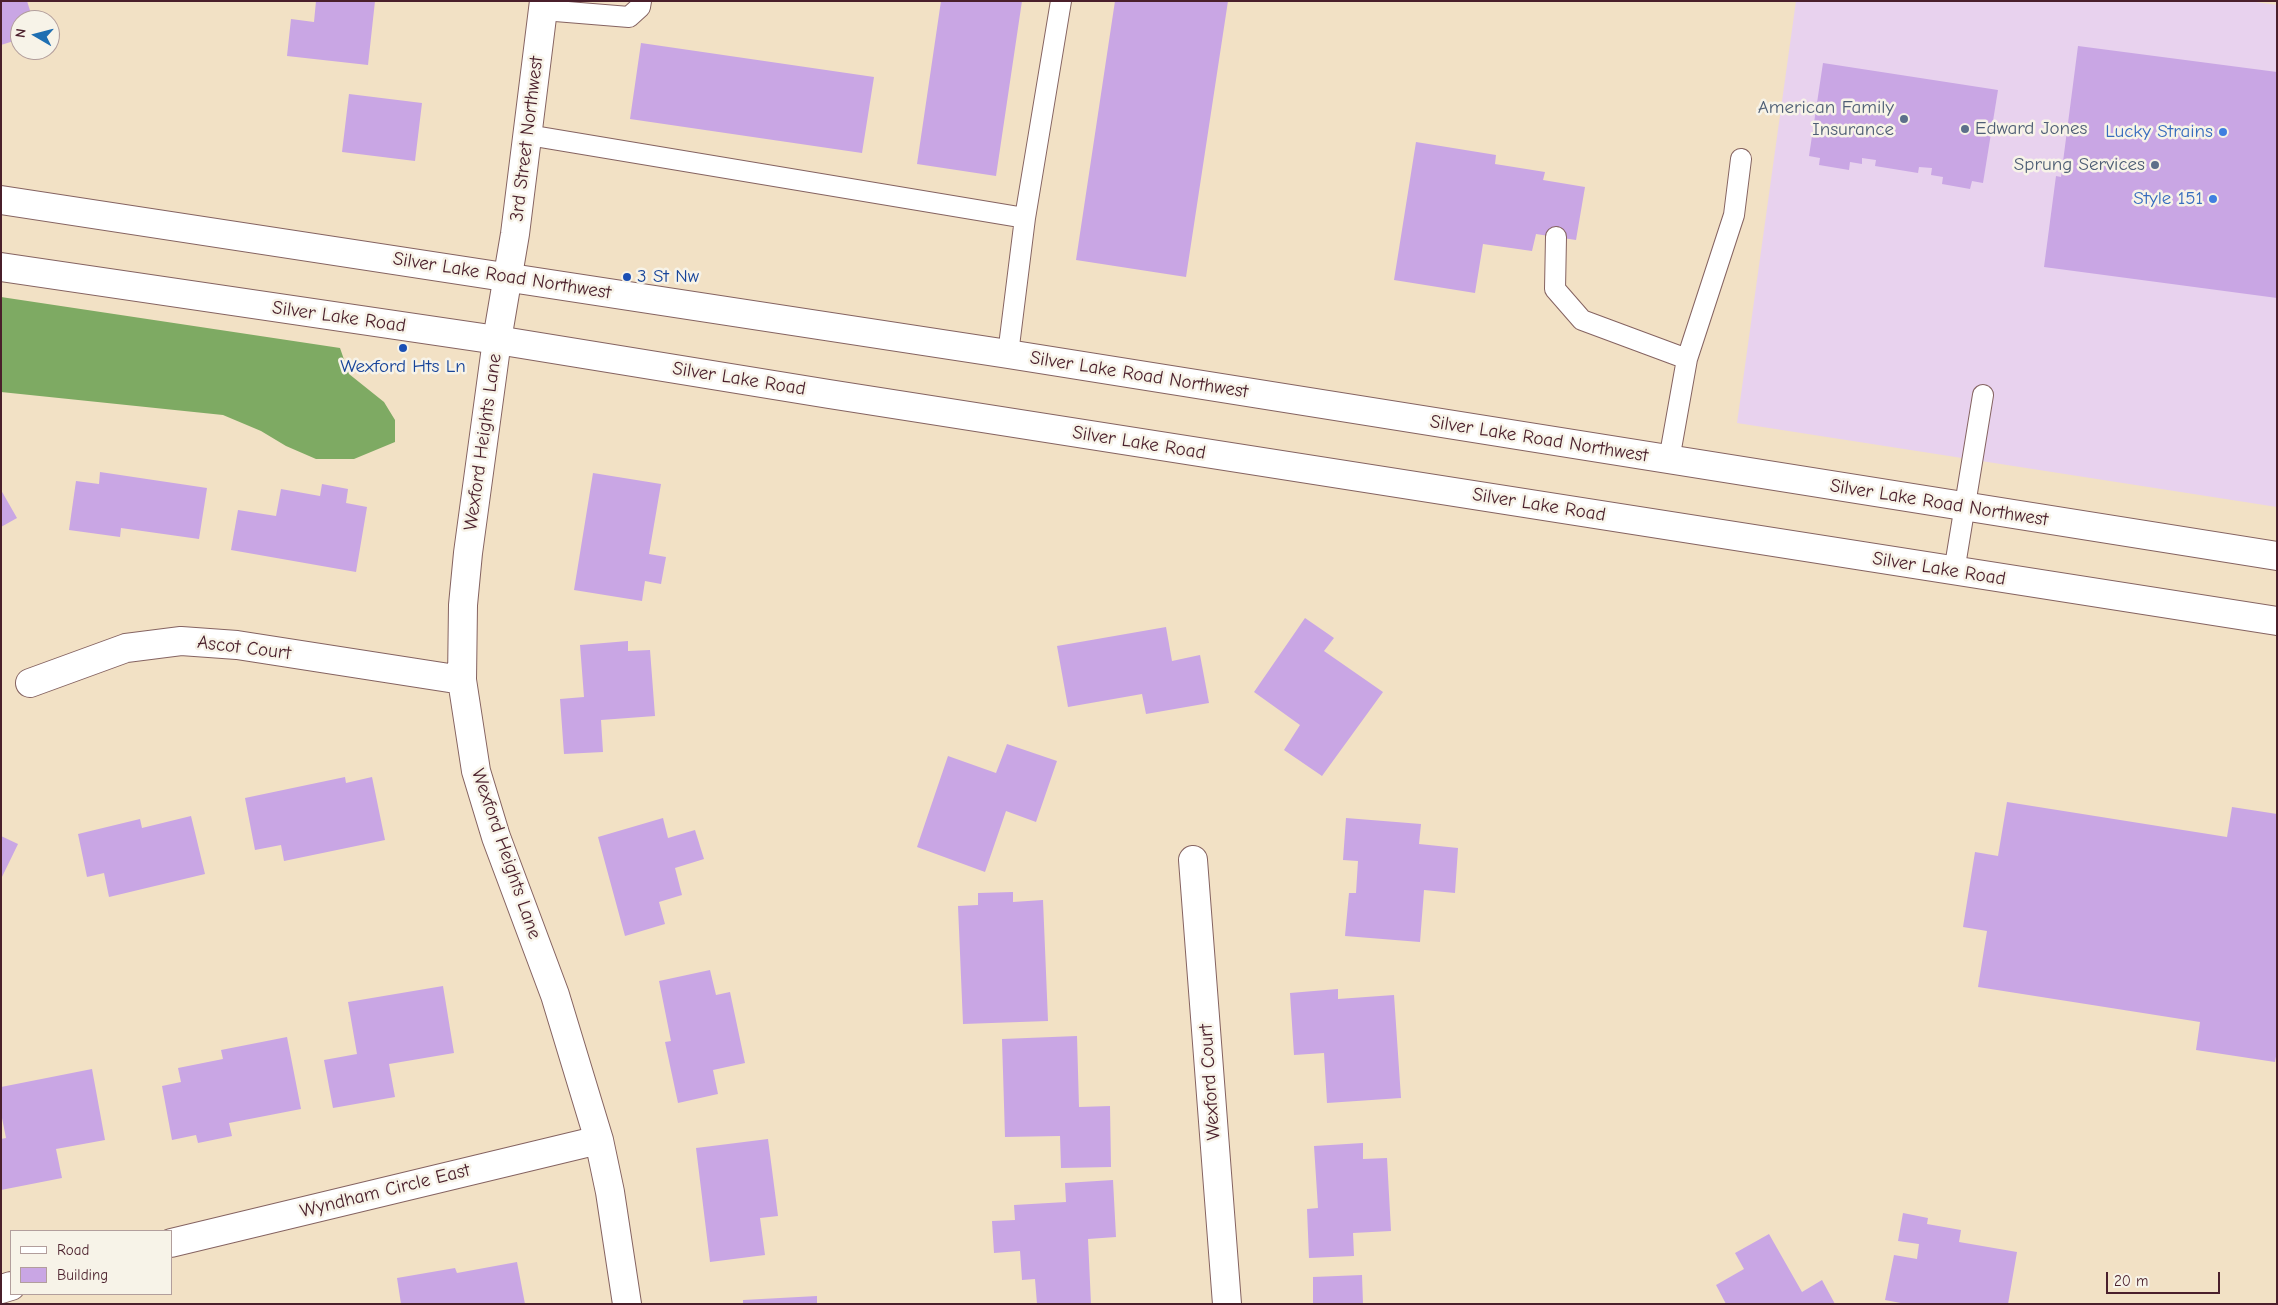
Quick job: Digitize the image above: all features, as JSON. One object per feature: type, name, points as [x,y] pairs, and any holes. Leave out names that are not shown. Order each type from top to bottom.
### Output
[{"type":"main road","name":"3rd Street Northwest","points":[[509,277],[544,6]]},
{"type":"main road","name":"Silver Lake Road Northwest","points":[[1,200],[1008,354],[2277,556]]},
{"type":"main road","name":"Silver Lake Road","points":[[1,267],[498,340],[2277,622]]},
{"type":"main road","name":"Wexford Heights Lane","points":[[509,277],[498,340],[468,553],[463,604],[462,680],[476,770],[496,837],[555,995],[599,1140],[610,1192],[627,1304]]},
{"type":"main road","name":"Ascot Court","points":[[30,683],[126,648],[181,641],[236,645],[462,680]]},
{"type":"main road","name":"Wexford Court","points":[[1193,860],[1227,1304]]},
{"type":"main road","name":"Wyndham Circle East","points":[[172,1243],[599,1140]]},
{"type":"lane","points":[[544,6],[629,17],[640,7],[641,1]]},
{"type":"lane","points":[[1008,354],[1025,218],[1061,1]]},
{"type":"lane","points":[[528,135],[1025,218]]},
{"type":"lane","points":[[1669,460],[1687,359],[1734,215],[1741,159]]},
{"type":"lane","points":[[1556,237],[1555,289],[1582,320],[1687,359]]},
{"type":"lane","points":[[1954,572],[1982,395]]},
{"type":"shaded area","points":[[1796,1],[2248,1],[2277,5],[2277,507],[1737,423]]},
{"type":"green space","points":[[1,297],[340,348],[349,374],[384,402],[395,420],[395,442],[354,459],[316,459],[286,446],[261,431],[223,415],[1,392]]},
{"type":"building","points":[[1,1],[27,1],[30,10],[10,10],[10,42],[1,45]]},
{"type":"building","points":[[316,1],[375,1],[368,65],[287,56],[291,19],[314,22]]},
{"type":"building","points":[[941,1],[1022,1],[996,176],[917,164]]},
{"type":"building","points":[[1115,1],[1228,1],[1186,277],[1076,260]]},
{"type":"building","points":[[641,43],[874,77],[862,153],[630,119]]},
{"type":"building","points":[[2078,46],[2277,72],[2277,298],[2044,267],[2056,176],[2061,177]]},
{"type":"building","points":[[1823,63],[1998,90],[1983,183],[1972,181],[1970,189],[1942,184],[1943,177],[1931,175],[1932,168],[1919,167],[1918,173],[1875,166],[1876,160],[1862,158],[1862,164],[1850,162],[1849,170],[1819,165],[1820,158],[1809,156]]},
{"type":"building","points":[[349,94],[422,103],[415,161],[342,152]]},
{"type":"building","points":[[1416,142],[1496,155],[1495,164],[1545,172],[1543,180],[1585,187],[1576,240],[1536,234],[1532,251],[1483,244],[1475,293],[1394,280]]},
{"type":"building","points":[[100,472],[207,488],[199,539],[121,528],[120,537],[69,530],[76,481],[99,484]]},
{"type":"building","points":[[593,473],[661,484],[649,554],[666,557],[661,584],[645,581],[642,601],[574,590]]},
{"type":"building","points":[[322,484],[348,489],[346,503],[367,507],[356,572],[231,550],[238,510],[276,516],[281,489],[320,496]]},
{"type":"building","points":[[1,490],[17,518],[1,527]]},
{"type":"building","points":[[1305,618],[1334,638],[1324,651],[1383,692],[1322,776],[1284,750],[1300,725],[1254,692]]},
{"type":"building","points":[[1166,627],[1172,661],[1200,655],[1209,703],[1146,714],[1142,694],[1068,707],[1057,646]]},
{"type":"building","points":[[628,641],[628,651],[650,650],[655,716],[601,720],[603,752],[564,754],[560,699],[584,697],[580,645]]},
{"type":"building","points":[[1007,744],[1057,761],[1036,822],[1006,811],[985,872],[917,847],[948,756],[996,773]]},
{"type":"building","points":[[345,777],[346,783],[372,777],[385,840],[284,861],[281,845],[255,850],[245,798]]},
{"type":"building","points":[[2007,802],[2227,837],[2232,807],[2277,814],[2277,1051],[2275,1062],[2196,1050],[2200,1022],[1978,987],[1987,931],[1963,927],[1975,852],[1998,856]]},
{"type":"building","points":[[191,816],[205,874],[109,897],[104,873],[87,877],[78,834],[140,819],[142,828]]},
{"type":"building","points":[[663,818],[668,838],[695,830],[704,859],[675,868],[682,895],[659,902],[665,924],[625,936],[598,837]]},
{"type":"building","points":[[1346,818],[1421,824],[1419,844],[1458,848],[1455,893],[1424,890],[1420,942],[1345,936],[1349,893],[1356,893],[1358,861],[1343,860]]},
{"type":"building","points":[[1,836],[18,844],[1,879]]},
{"type":"building","points":[[1013,892],[1013,902],[1043,900],[1048,1021],[963,1024],[958,906],[978,905],[978,893]]},
{"type":"building","points":[[710,970],[716,995],[730,992],[745,1063],[713,1070],[718,1094],[678,1103],[665,1042],[671,1041],[659,981]]},
{"type":"building","points":[[443,986],[454,1053],[389,1064],[395,1097],[333,1108],[324,1060],[357,1054],[348,1002]]},
{"type":"building","points":[[1338,989],[1338,999],[1394,995],[1401,1098],[1327,1103],[1324,1053],[1294,1055],[1290,993]]},
{"type":"building","points":[[1077,1036],[1079,1107],[1110,1106],[1111,1167],[1061,1168],[1060,1136],[1005,1137],[1002,1039]]},
{"type":"building","points":[[287,1037],[301,1109],[229,1123],[232,1136],[198,1143],[196,1135],[172,1140],[162,1086],[181,1082],[178,1068],[223,1059],[221,1050]]},
{"type":"building","points":[[92,1069],[105,1140],[56,1149],[62,1178],[1,1190],[1,1139],[6,1138],[1,1113],[1,1087]]},
{"type":"building","points":[[768,1139],[778,1216],[760,1218],[765,1255],[710,1262],[696,1148]]},
{"type":"building","points":[[1363,1143],[1363,1159],[1387,1158],[1391,1231],[1353,1233],[1354,1256],[1309,1258],[1307,1209],[1318,1208],[1314,1146]]},
{"type":"building","points":[[1113,1180],[1116,1237],[1088,1239],[1091,1304],[1037,1304],[1035,1279],[1022,1280],[1020,1251],[994,1253],[992,1221],[1015,1220],[1014,1205],[1066,1202],[1065,1183]]},
{"type":"building","points":[[1903,1213],[1928,1218],[1927,1224],[1961,1230],[1959,1242],[2017,1252],[2008,1304],[1906,1304],[1885,1300],[1894,1255],[1917,1259],[1919,1244],[1898,1241]]},
{"type":"building","points":[[1769,1234],[1802,1292],[1822,1280],[1835,1304],[1726,1304],[1716,1285],[1744,1269],[1735,1253]]},
{"type":"building","points":[[517,1262],[525,1304],[401,1304],[397,1278],[455,1268],[457,1273]]},
{"type":"building","points":[[1362,1275],[1363,1304],[1313,1304],[1313,1277]]},
{"type":"building","points":[[817,1296],[817,1304],[743,1304],[743,1300]]},
{"type":"place","name":"American Family Insurance","points":[[1904,119]]},
{"type":"place","name":"Edward Jones","points":[[1965,129]]},
{"type":"place","name":"Lucky Strains","points":[[2223,132]]},
{"type":"place","name":"Sprung Services","points":[[2155,165]]},
{"type":"place","name":"Style 151","points":[[2213,199]]},
{"type":"place","name":"3 St Nw","points":[[627,277]]},
{"type":"place","name":"Wexford Hts Ln","points":[[403,348]]}]
